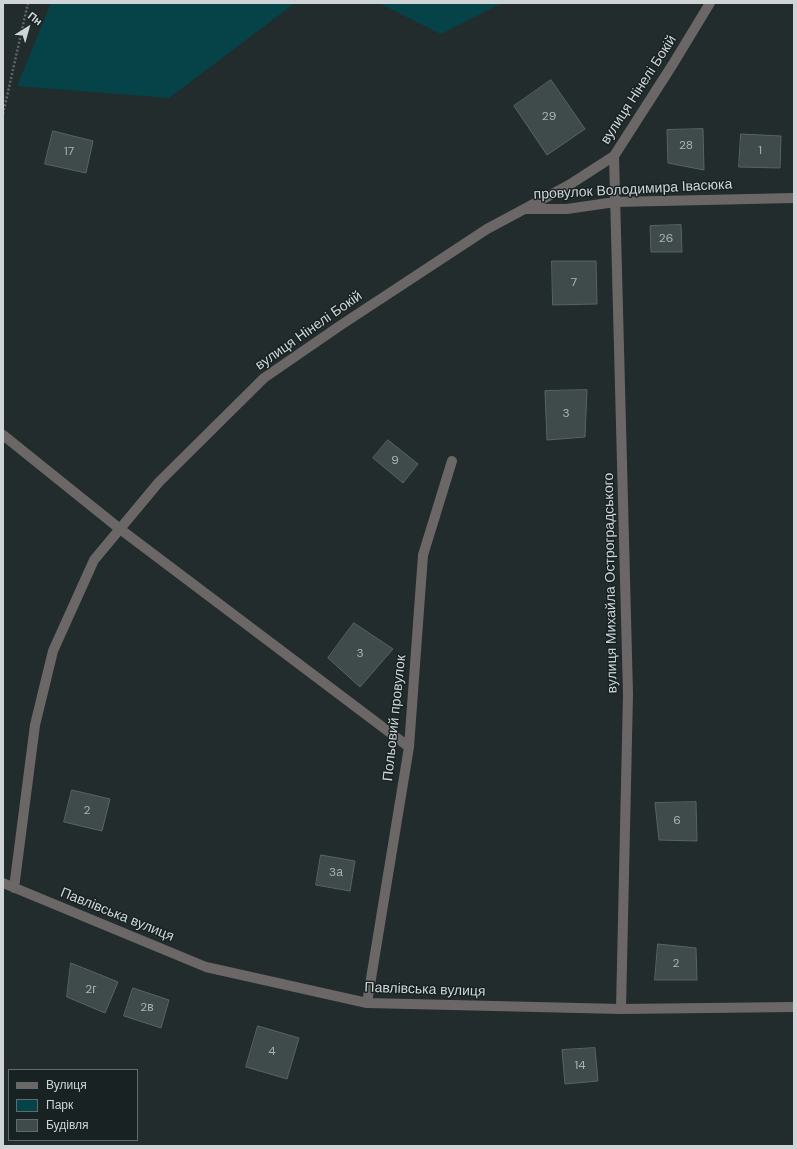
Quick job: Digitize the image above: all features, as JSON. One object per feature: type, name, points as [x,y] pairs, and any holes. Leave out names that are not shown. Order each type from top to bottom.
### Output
[{"type":"street","name":"вулиця Нінелі Бокій","points":[[14,888],[35,725],[53,651],[94,560],[159,482],[264,378],[341,325],[487,229],[569,185],[614,156],[710,3]]},
{"type":"street","name":"вулиця Михайла Остроградського","points":[[614,156],[628,694],[621,1009]]},
{"type":"street","name":"провулок Володимира Івасюка","points":[[522,209],[567,209],[615,202],[794,198]]},
{"type":"street","points":[[3,435],[120,528],[409,747]]},
{"type":"street","name":"Польовий провулок","points":[[367,1003],[409,747],[423,555],[452,461]]},
{"type":"street","name":"Павлівська вулиця","points":[[3,883],[206,967],[367,1003],[621,1009],[794,1007]]},
{"type":"path","points":[[3,114],[28,3]]},
{"type":"green space","points":[[51,3],[295,3],[169,98],[17,86]]},
{"type":"green space","points":[[379,3],[502,3],[441,34]]},
{"type":"building","points":[[551,80],[585,129],[547,155],[514,106]]},
{"type":"building","points":[[703,129],[704,170],[668,163],[667,130]]},
{"type":"building","points":[[53,131],[93,141],[86,173],[45,164]]},
{"type":"building","points":[[741,134],[781,136],[780,168],[739,167]]},
{"type":"building","points":[[681,225],[682,252],[651,252],[650,226]]},
{"type":"building","points":[[552,261],[596,261],[597,304],[553,305]]},
{"type":"building","points":[[587,390],[585,437],[547,440],[545,391]]},
{"type":"building","points":[[388,440],[418,464],[403,483],[373,458]]},
{"type":"building","points":[[354,623],[393,649],[360,687],[328,658]]},
{"type":"building","points":[[72,790],[110,799],[102,831],[64,822]]},
{"type":"building","points":[[696,802],[697,841],[659,840],[655,803]]},
{"type":"building","points":[[321,855],[355,861],[350,891],[316,885]]},
{"type":"building","points":[[658,944],[696,948],[697,980],[655,980]]},
{"type":"building","points":[[71,963],[118,982],[105,1013],[67,997]]},
{"type":"building","points":[[133,988],[169,1000],[161,1028],[124,1016]]},
{"type":"building","points":[[258,1026],[299,1038],[287,1079],[246,1067]]},
{"type":"building","points":[[595,1048],[598,1081],[565,1084],[562,1050]]}]
